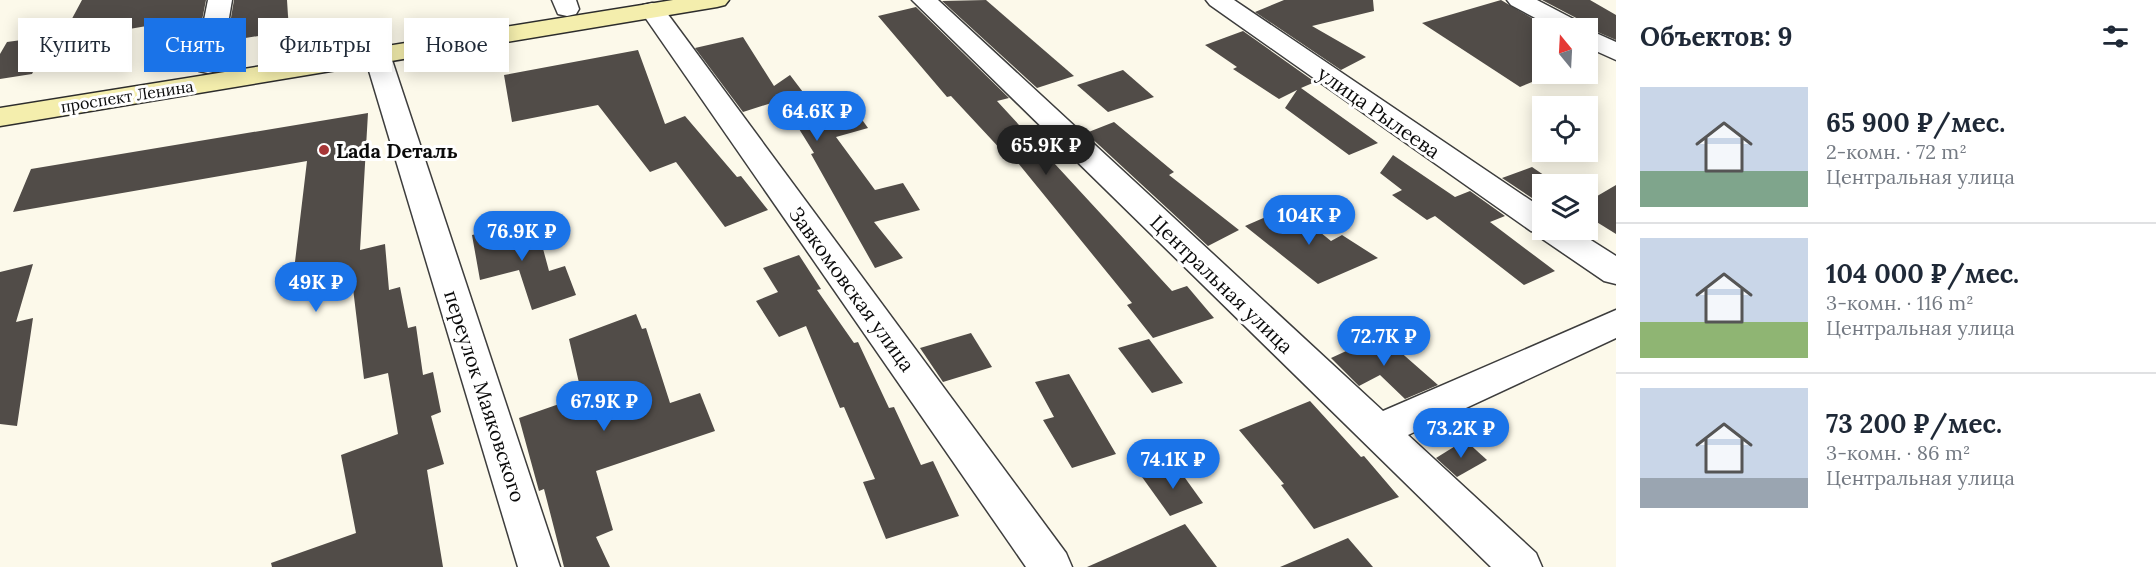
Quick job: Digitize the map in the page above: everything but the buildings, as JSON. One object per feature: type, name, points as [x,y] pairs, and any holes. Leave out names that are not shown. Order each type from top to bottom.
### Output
[{"type":"main road","name":"проспект Ленина","points":[[246,59],[565,4],[638,5],[717,0]]},
{"type":"main road","name":"проспект Ленина","points":[[392,51],[638,5]]},
{"type":"main road","name":"проспект Ленина","points":[[0,97],[162,72]]},
{"type":"main road","name":"проспект Ленина","points":[[0,117],[269,72]]},
{"type":"street","points":[[217,18],[220,0]]},
{"type":"street","name":"Центральная улица","points":[[924,0],[1376,432],[1521,567]]},
{"type":"street","name":"улица Рылеева","points":[[1218,0],[1532,216]]},
{"type":"street","points":[[1519,0],[1553,18]]},
{"type":"street","name":"Завкомовская улица","points":[[638,5],[1051,567]]},
{"type":"street","points":[[1598,43],[1616,52]]},
{"type":"street","name":"переулок Маяковского","points":[[382,72],[539,567]]},
{"type":"street","points":[[1567,240],[1616,272]]},
{"type":"street","points":[[1376,432],[1616,323]]},
{"type":"place","name":"Lada Dеталь","points":[[324,150]]}]
